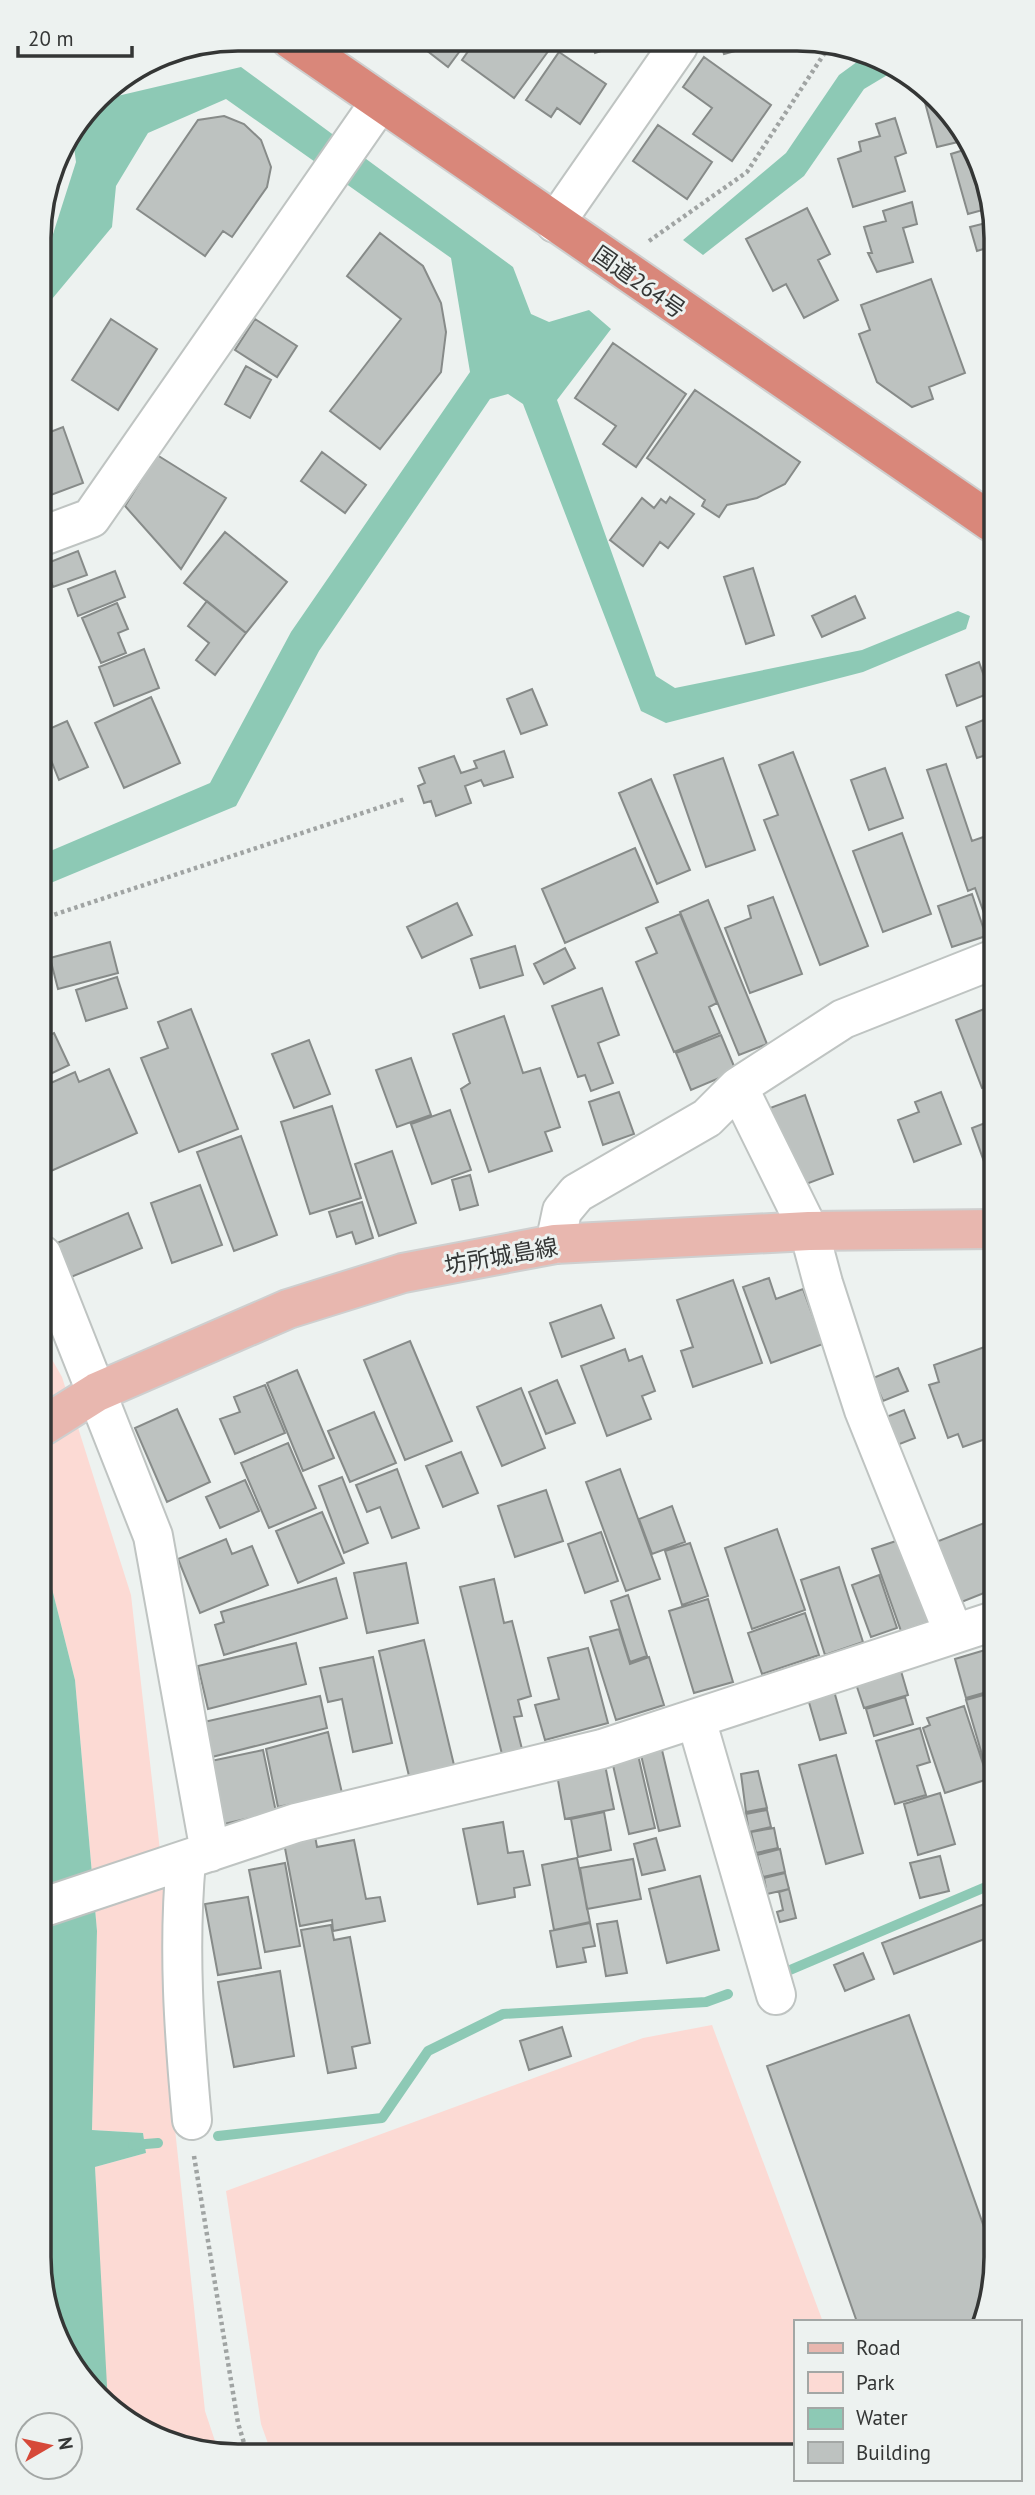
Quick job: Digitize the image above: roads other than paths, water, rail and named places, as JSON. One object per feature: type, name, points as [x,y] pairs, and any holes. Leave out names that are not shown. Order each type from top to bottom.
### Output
[{"type":"highway","name":"国道264号","points":[[307,51],[984,517]]},
{"type":"main road","name":"坊所城島線","points":[[51,1421],[97,1392],[288,1309],[402,1273],[555,1244],[809,1231],[984,1229]]},
{"type":"street","points":[[555,223],[675,51]]},
{"type":"street","points":[[51,533],[91,518],[380,102]]},
{"type":"street","points":[[555,1244],[562,1211],[577,1193],[707,1118],[738,1087],[843,1019],[984,963]]},
{"type":"street","points":[[738,1087],[809,1231],[864,1410],[954,1634]]},
{"type":"street","points":[[51,1277],[153,1536],[189,1859],[182,1900],[184,2033],[192,2120]]},
{"type":"street","points":[[51,1905],[296,1823],[601,1748],[984,1624]]},
{"type":"street","points":[[696,1719],[776,1995]]},
{"type":"water","points":[[858,61],[888,75],[864,89],[804,176],[703,255],[683,240],[786,153],[839,75]]},
{"type":"water","points":[[241,67],[513,267],[531,314],[549,322],[589,310],[611,329],[557,400],[656,676],[675,688],[862,650],[958,611],[970,616],[966,629],[863,672],[666,723],[641,711],[523,404],[508,394],[490,399],[319,651],[236,806],[51,883],[51,851],[210,783],[291,632],[470,372],[451,258],[226,99],[148,133],[116,186],[112,227],[51,299],[51,240],[76,162],[74,148],[89,124],[114,97]]},
{"type":"water","points":[[51,1585],[75,1680],[97,1931],[92,2130],[143,2133],[146,2153],[95,2167],[107,2392],[76,2351],[57,2306],[52,2282]]},
{"type":"waterway","points":[[790,1970],[984,1888]]},
{"type":"waterway","points":[[218,2136],[382,2118],[428,2051],[503,2014],[706,2002],[728,1994]]},
{"type":"waterway","points":[[133,2145],[158,2143]]}]
